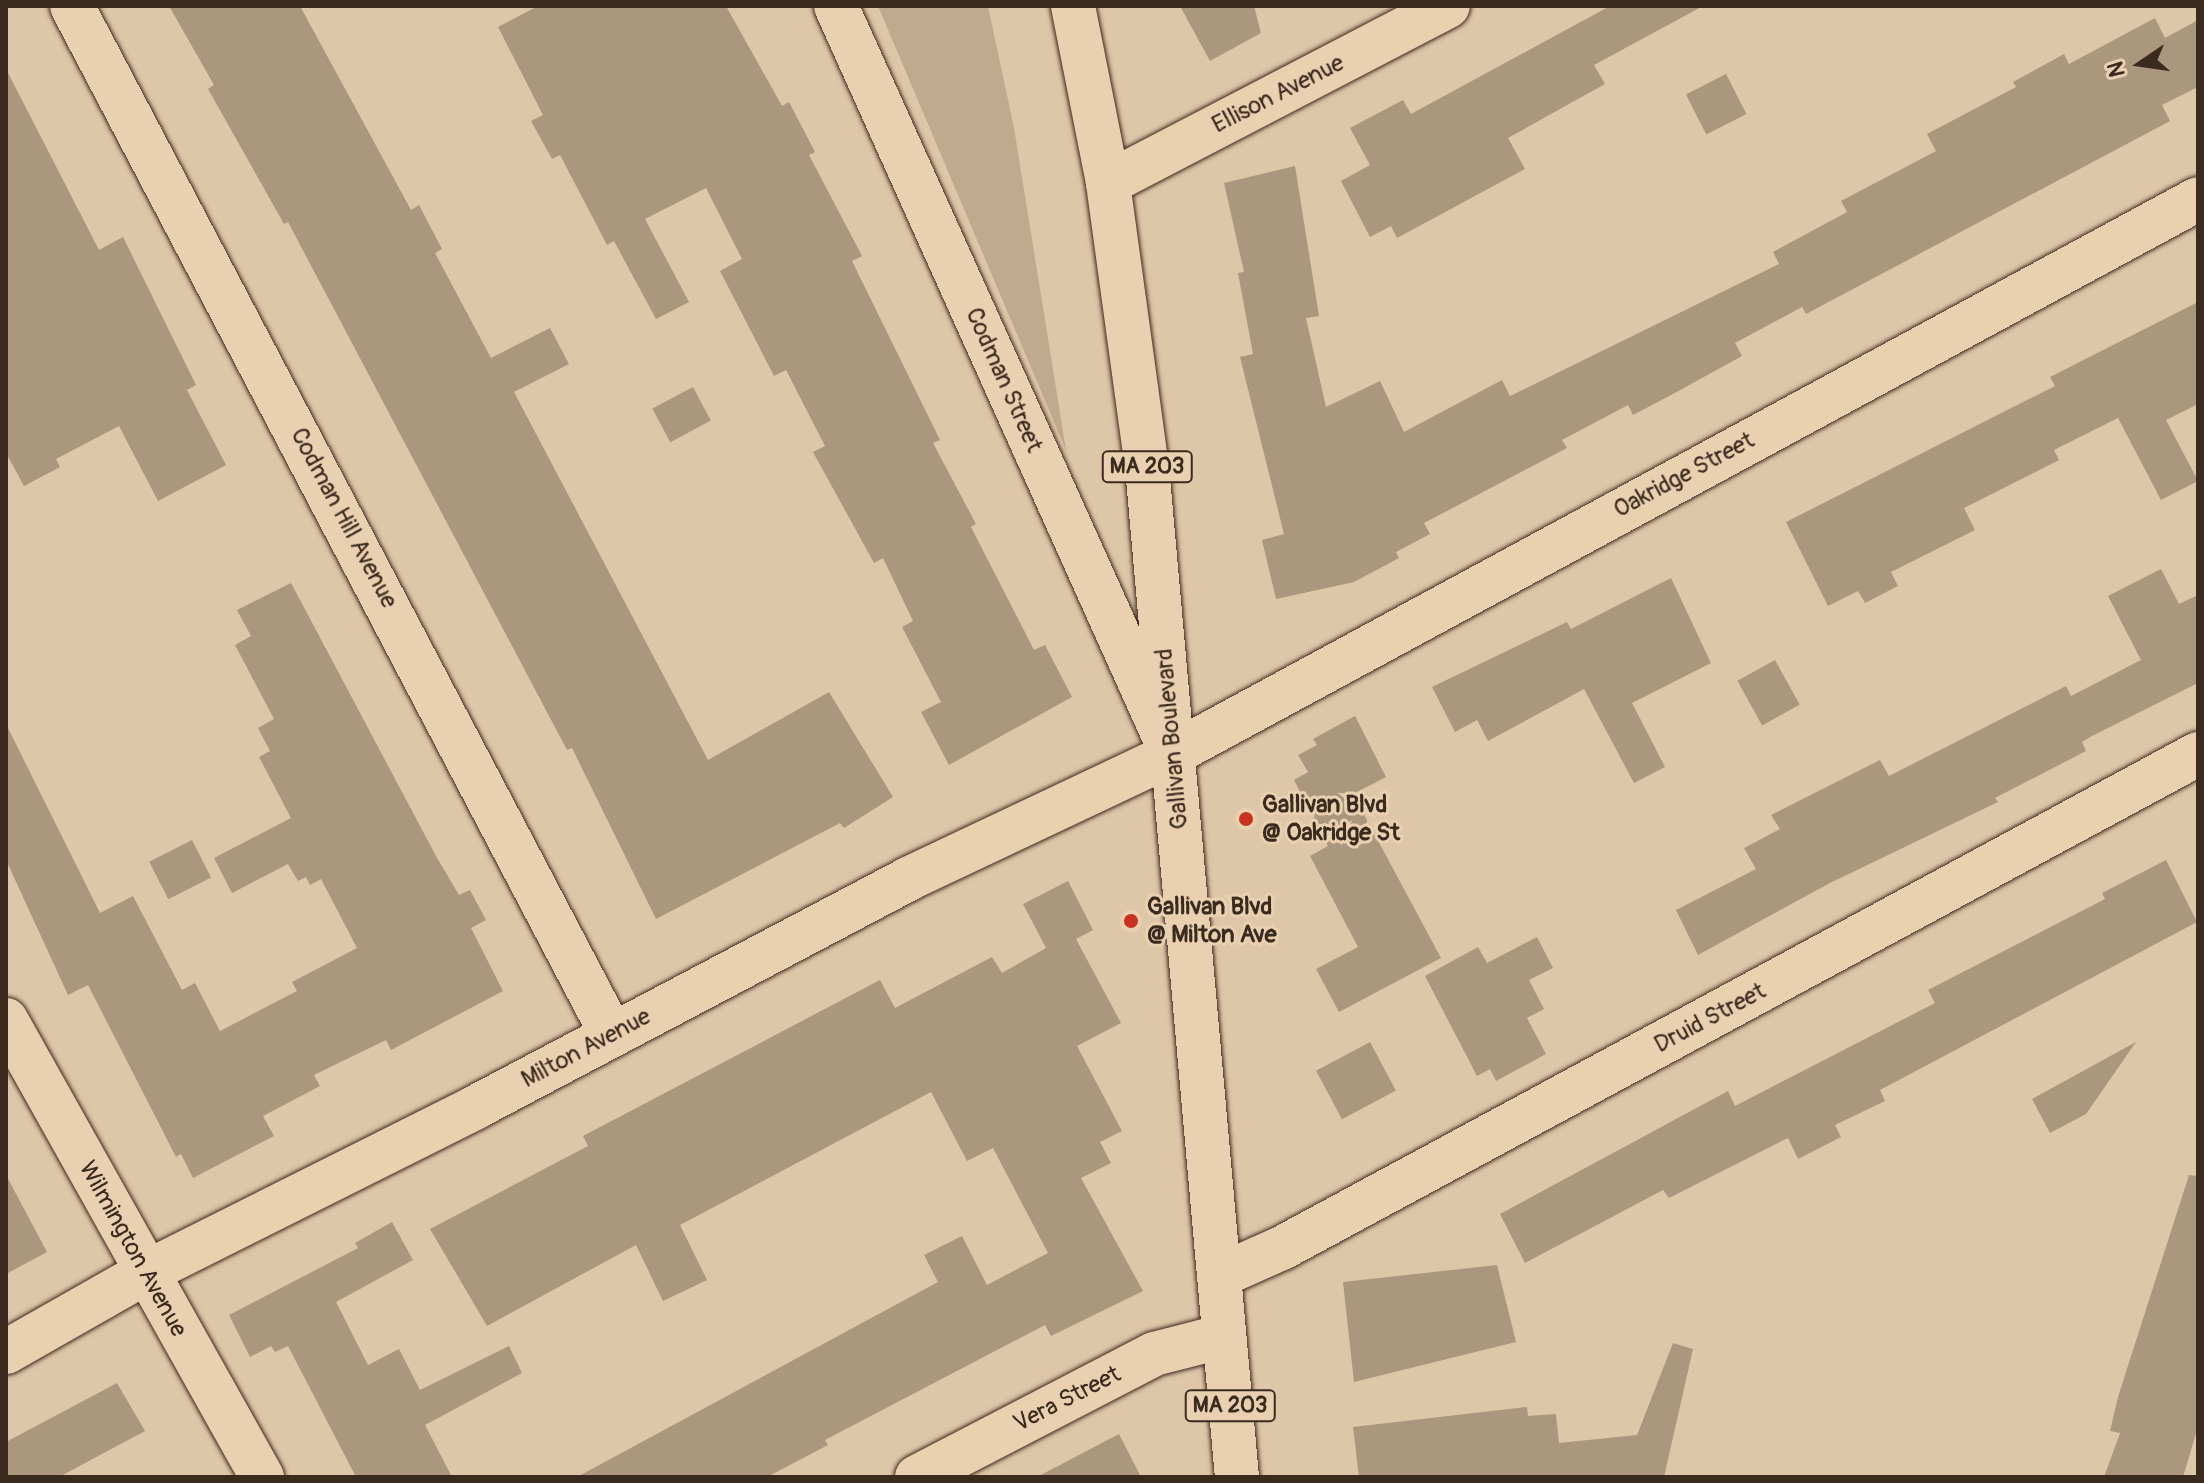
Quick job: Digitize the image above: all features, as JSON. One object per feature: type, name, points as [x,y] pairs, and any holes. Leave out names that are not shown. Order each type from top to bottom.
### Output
[{"type":"main road","name":"Codman Hill Avenue","points":[[72,6],[611,1033]]},
{"type":"main road","name":"Codman Street","points":[[836,6],[1172,754]]},
{"type":"main road","name":"Gallivan Boulevard","points":[[1073,6],[1108,183],[1145,452],[1237,1477]]},
{"type":"main road","name":"Ellison Avenue","points":[[1108,183],[1448,6]]},
{"type":"main road","name":"Oakridge Street","points":[[1172,754],[2198,199]]},
{"type":"main road","name":"Milton Avenue","points":[[6,1352],[145,1273],[476,1107],[611,1033],[908,879],[1172,754]]},
{"type":"main road","name":"Druid Street","points":[[1219,1276],[1282,1248],[2198,754]]},
{"type":"main road","name":"Wilmington Avenue","points":[[6,1020],[262,1477]]},
{"type":"main road","name":"Vera Street","points":[[917,1477],[1154,1354],[1224,1336]]},
{"type":"shaded area","points":[[878,6],[988,6],[1014,128],[1066,450]]},
{"type":"building","points":[[169,6],[300,6],[411,210],[419,205],[442,249],[435,253],[491,358],[550,328],[569,364],[514,392],[708,760],[829,692],[893,797],[844,828],[840,823],[656,919],[572,748],[567,750],[288,222],[284,224],[208,89],[214,85]]},
{"type":"building","points":[[538,6],[726,6],[782,106],[789,102],[815,152],[809,155],[862,256],[852,261],[940,440],[933,443],[976,524],[971,527],[1034,650],[1045,645],[1072,697],[949,765],[921,712],[941,702],[902,627],[913,621],[883,558],[874,563],[813,452],[825,446],[786,370],[774,376],[720,271],[742,259],[706,188],[645,219],[689,302],[656,319],[614,241],[607,245],[560,155],[552,159],[531,121],[543,115],[498,27]]},
{"type":"building","points":[[1180,6],[1254,6],[1261,33],[1210,61]]},
{"type":"building","points":[[1610,6],[1703,6],[1594,65],[1605,84],[1508,138],[1525,169],[1397,238],[1391,226],[1370,237],[1341,181],[1370,165],[1350,128],[1403,100],[1411,114]]},
{"type":"building","points":[[2155,18],[2165,38],[2198,20],[2198,87],[2162,105],[2170,121],[1806,314],[1802,307],[1735,343],[1742,356],[1633,415],[1628,405],[1562,440],[1567,448],[1424,523],[1430,534],[1396,552],[1399,558],[1354,582],[1276,599],[1262,540],[1284,534],[1240,357],[1253,354],[1238,273],[1244,272],[1224,183],[1295,166],[1319,316],[1306,318],[1326,407],[1380,381],[1404,432],[1502,380],[1510,396],[1779,264],[1773,252],[1847,212],[1841,201],[1936,151],[1927,134],[2016,87],[2013,82],[2064,54],[2069,64]]},
{"type":"building","points":[[6,69],[99,250],[123,237],[196,385],[187,390],[226,465],[158,501],[119,426],[56,459],[60,467],[24,486],[6,453]]},
{"type":"building","points":[[1726,74],[1746,114],[1706,135],[1686,94]]},
{"type":"building","points":[[2198,302],[2198,404],[2166,420],[2198,481],[2161,500],[2118,418],[2054,450],[2059,460],[1964,508],[1975,530],[1891,572],[1898,586],[1865,603],[1858,591],[1828,606],[1786,522],[2055,386],[2050,377]]},
{"type":"building","points":[[693,387],[711,421],[670,442],[652,409]]},
{"type":"building","points":[[2161,569],[2179,604],[2198,595],[2198,683],[2092,736],[2082,742],[2086,751],[1995,798],[1998,802],[1830,883],[1698,955],[1676,910],[1756,869],[1744,848],[1780,829],[1771,815],[1880,760],[1889,776],[2066,686],[2071,696],[2141,660],[2108,596]]},
{"type":"building","points":[[1671,578],[1711,663],[1632,703],[1665,767],[1634,783],[1584,689],[1488,741],[1477,720],[1455,732],[1432,687],[1567,622],[1571,629]]},
{"type":"building","points":[[291,583],[436,856],[459,895],[470,890],[486,920],[471,928],[503,991],[391,1050],[386,1040],[314,1075],[320,1086],[263,1116],[274,1136],[193,1178],[181,1154],[176,1157],[88,985],[68,995],[6,860],[6,724],[100,913],[133,896],[182,990],[195,983],[220,1031],[297,991],[292,982],[357,948],[321,879],[310,885],[306,877],[298,881],[288,864],[232,893],[214,858],[291,818],[259,757],[270,751],[258,728],[274,719],[235,645],[251,636],[237,610]]},
{"type":"building","points":[[1775,660],[1800,705],[1762,725],[1737,681]]},
{"type":"building","points":[[1355,716],[1386,777],[1353,794],[1441,958],[1339,1012],[1316,969],[1358,947],[1310,856],[1328,846],[1294,780],[1308,772],[1298,755],[1317,745],[1313,739]]},
{"type":"building","points":[[192,840],[211,877],[168,899],[149,862]]},
{"type":"building","points":[[2166,860],[2197,922],[1880,1090],[1885,1101],[1835,1125],[1841,1137],[1798,1159],[1788,1138],[1669,1198],[1663,1190],[1525,1263],[1500,1214],[1728,1091],[1735,1106],[1935,1003],[1928,990],[2105,899],[2102,893]]},
{"type":"building","points":[[1068,881],[1093,930],[1076,939],[1121,1023],[1077,1046],[1122,1131],[1100,1142],[1111,1163],[1081,1178],[1143,1291],[1051,1336],[1045,1325],[825,1440],[828,1445],[767,1477],[577,1477],[938,1282],[924,1255],[962,1236],[987,1285],[1048,1253],[993,1148],[967,1161],[931,1092],[680,1225],[707,1280],[663,1301],[636,1245],[487,1326],[430,1229],[588,1146],[583,1136],[880,980],[895,1008],[992,957],[1002,973],[1046,948],[1023,904]]},
{"type":"building","points":[[1537,937],[1553,968],[1529,980],[1544,1009],[1527,1018],[1546,1054],[1496,1081],[1490,1069],[1477,1076],[1425,976],[1478,947],[1487,963]]},
{"type":"building","points":[[1370,1042],[1396,1091],[1342,1119],[1316,1071]]},
{"type":"building","points":[[2136,1042],[2086,1114],[2050,1133],[2032,1099]]},
{"type":"building","points":[[6,1175],[47,1252],[6,1274]]},
{"type":"building","points":[[2189,1175],[2198,1176],[2198,1427],[2183,1477],[2104,1477],[2120,1433],[2110,1431],[2118,1397]]},
{"type":"building","points":[[392,1222],[413,1260],[336,1302],[368,1365],[399,1349],[420,1390],[509,1346],[522,1373],[425,1425],[452,1477],[356,1477],[288,1346],[275,1352],[271,1346],[250,1357],[229,1315],[358,1248],[355,1243]]},
{"type":"building","points":[[1497,1265],[1516,1342],[1354,1382],[1343,1282]]},
{"type":"building","points":[[1673,1343],[1693,1349],[1664,1477],[1359,1477],[1353,1427],[1527,1407],[1528,1416],[1556,1414],[1559,1443],[1637,1435]]},
{"type":"building","points":[[117,1383],[145,1431],[59,1477],[6,1477],[6,1442]]},
{"type":"building","points":[[1119,1434],[1141,1477],[1037,1477]]},
{"type":"place","name":"Gallivan Blvd @ Oakridge St","points":[[1246,819]]},
{"type":"place","name":"Gallivan Blvd @ Milton Ave","points":[[1131,921]]}]
